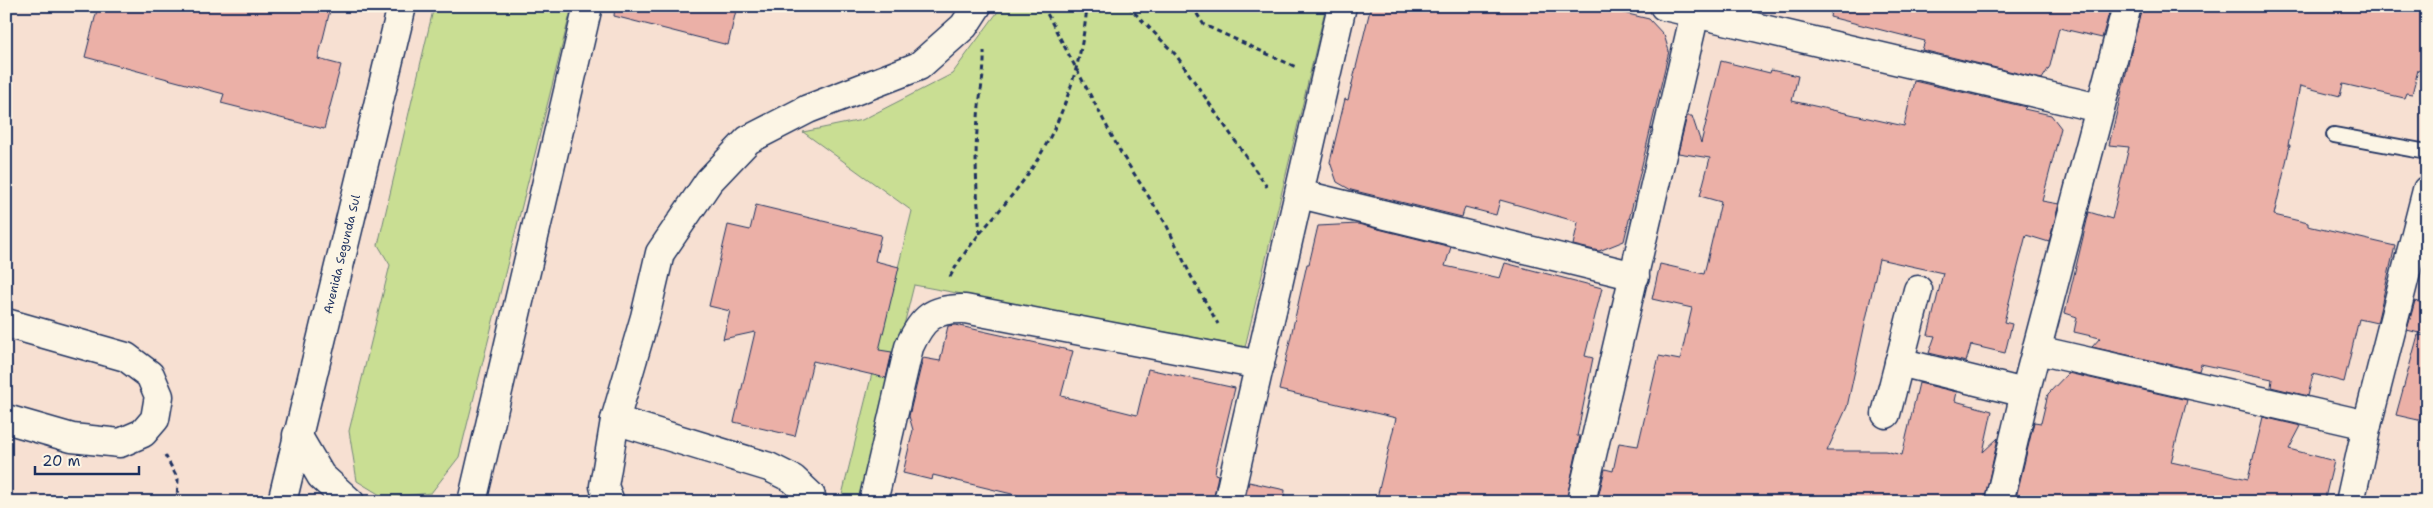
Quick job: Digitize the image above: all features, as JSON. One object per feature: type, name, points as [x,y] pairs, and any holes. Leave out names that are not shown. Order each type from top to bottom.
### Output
[{"type":"street","name":"Avenida Segunda Sul","points":[[282,502],[402,6]]},
{"type":"street","points":[[450,502],[473,495],[588,6]]},
{"type":"street","points":[[610,502],[604,486],[615,420],[645,317],[660,253],[709,181],[748,140],[808,109],[918,66],[964,26],[977,6]]},
{"type":"street","points":[[1228,502],[1342,6]]},
{"type":"street","points":[[1664,6],[2099,108]]},
{"type":"street","points":[[1999,502],[2036,350],[2127,6]]},
{"type":"street","points":[[1581,502],[1695,13]]},
{"type":"street","points":[[2350,502],[2367,425],[2421,242],[2427,190]]},
{"type":"street","points":[[1300,194],[1635,276]]},
{"type":"street","points":[[1886,414],[1918,290]]},
{"type":"street","points":[[873,502],[909,347],[920,326],[935,312],[948,308],[965,309],[1260,364]]},
{"type":"street","points":[[6,323],[126,357],[150,375],[159,396],[155,419],[143,434],[120,443],[72,438],[6,420]]},
{"type":"street","points":[[2036,350],[2367,425]]},
{"type":"street","points":[[1899,362],[2025,394]]},
{"type":"street","points":[[615,420],[769,467],[793,480],[812,496],[812,502]]},
{"type":"street","points":[[297,435],[321,476],[350,502]]},
{"type":"lane","points":[[2334,135],[2427,152]]},
{"type":"path","points":[[1043,6],[1121,153],[1166,224],[1191,276],[1222,331],[1225,359]]},
{"type":"path","points":[[935,312],[956,266],[1028,174],[1055,128],[1076,69],[1085,29],[1087,6]]},
{"type":"path","points":[[1128,6],[1176,55],[1268,188]]},
{"type":"path","points":[[1192,6],[1204,25],[1302,70]]},
{"type":"path","points":[[980,234],[975,164],[978,118],[985,73],[984,48]]},
{"type":"path","points":[[143,434],[169,459],[178,478],[178,502]]},
{"type":"green space","points":[[434,6],[572,6],[459,457],[431,493],[385,498],[357,481],[349,431],[390,265],[378,245]]},
{"type":"green space","points":[[1002,6],[1326,6],[1245,347],[914,285],[860,502],[841,499],[912,211],[803,132],[862,120],[952,74]]},
{"type":"building","points":[[98,6],[331,6],[318,59],[341,65],[324,129],[221,103],[224,94],[85,57]]},
{"type":"building","points":[[615,6],[737,6],[728,45],[614,16]]},
{"type":"building","points":[[1371,6],[1594,6],[1649,19],[1664,35],[1669,51],[1624,241],[1599,251],[1573,245],[1578,222],[1500,200],[1496,215],[1465,207],[1462,217],[1351,190],[1337,182],[1330,162],[1345,99],[1348,100]]},
{"type":"building","points":[[1832,6],[2111,6],[2102,38],[2059,28],[2050,66],[2042,79],[1922,50],[1925,41],[1830,17]]},
{"type":"building","points":[[2142,6],[2427,6],[2427,72],[2418,70],[2412,94],[2406,93],[2404,98],[2343,84],[2340,96],[2300,86],[2288,145],[2290,145],[2274,215],[2308,223],[2308,226],[2395,246],[2377,323],[2359,319],[2344,382],[2313,374],[2308,396],[2271,387],[2272,379],[2201,364],[2199,371],[2092,347],[2100,338],[2074,332],[2077,317],[2065,313],[2089,212],[2112,219],[2129,147],[2109,145]]},
{"type":"building","points":[[1721,61],[1770,73],[1771,70],[1798,76],[1792,101],[1904,126],[1914,81],[2026,107],[2024,109],[2051,115],[2061,128],[2042,201],[2059,204],[2049,242],[2026,235],[2004,322],[2012,324],[2005,353],[1971,345],[1966,362],[1929,353],[1935,336],[1928,335],[1943,273],[1879,259],[1847,407],[1827,451],[1885,451],[1902,455],[1919,383],[1957,392],[1955,401],[1992,411],[1983,452],[1998,438],[1984,502],[1597,502],[1605,469],[1613,471],[1619,443],[1638,446],[1659,356],[1680,360],[1692,308],[1652,299],[1660,264],[1704,274],[1721,202],[1700,196],[1710,158],[1678,153],[1687,116],[1692,116],[1701,143]]},
{"type":"building","points":[[756,205],[881,235],[875,261],[899,267],[879,350],[892,352],[886,378],[813,361],[795,436],[734,422],[755,332],[723,339],[730,311],[709,306],[728,225],[750,230]]},
{"type":"building","points":[[1358,224],[1451,247],[1445,266],[1500,278],[1505,263],[1602,288],[1585,356],[1593,358],[1577,436],[1580,436],[1566,502],[1376,502],[1396,418],[1279,390],[1307,264],[1309,264],[1318,226]]},
{"type":"building","points":[[2415,301],[2427,304],[2427,335],[2407,330]]},
{"type":"building","points":[[955,325],[1073,351],[1061,396],[1137,415],[1148,369],[1235,388],[1216,467],[1215,474],[1218,475],[1213,502],[1045,502],[933,475],[932,480],[903,473],[913,430],[909,416],[923,358],[940,361],[948,326]]},
{"type":"building","points":[[2418,335],[2427,336],[2427,422],[2396,415]]},
{"type":"building","points":[[2068,373],[2187,400],[2171,462],[2248,479],[2263,417],[2301,426],[2289,449],[2334,461],[2324,502],[2015,502],[2034,422],[2041,423],[2048,394]]},
{"type":"building","points":[[1249,482],[1285,490],[1284,502],[1244,502]]}]
